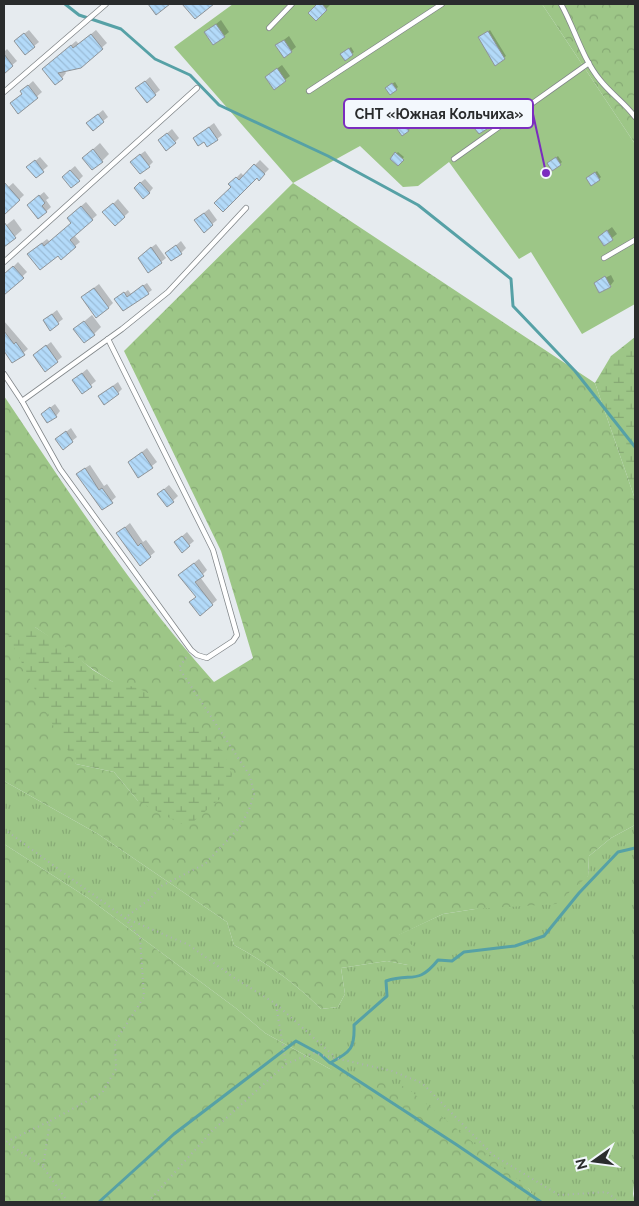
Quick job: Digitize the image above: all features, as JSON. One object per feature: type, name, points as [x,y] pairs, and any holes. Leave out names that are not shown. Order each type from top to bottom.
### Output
[{"type":"lane","points":[[4,92],[106,4]]},
{"type":"lane","points":[[268,28],[292,4]]},
{"type":"lane","points":[[309,91],[442,4]]},
{"type":"lane","points":[[561,4],[589,63],[601,81],[626,105],[635,117]]},
{"type":"lane","points":[[454,159],[589,63]]},
{"type":"lane","points":[[4,262],[196,88]]},
{"type":"lane","points":[[22,401],[108,339],[168,292],[246,208]]},
{"type":"lane","points":[[604,258],[635,240]]},
{"type":"lane","points":[[4,374],[22,401],[60,469],[191,650],[202,657],[210,656],[236,638],[236,630],[213,550],[108,339]]},
{"type":"path","points":[[125,918],[151,898],[161,886],[205,864],[239,828],[249,810],[254,794],[250,776],[179,668],[191,650]]},
{"type":"path","points":[[4,829],[125,918],[189,945],[233,977],[276,1004],[335,1058]]},
{"type":"path","points":[[5,1143],[102,1093],[116,1068],[115,1042],[144,997],[140,938],[125,918]]},
{"type":"path","points":[[276,1004],[286,1064]]},
{"type":"path","points":[[148,1202],[212,1131],[286,1064],[313,1052],[392,1071],[422,1083],[494,1155],[558,1195],[607,1192],[618,1202]]},
{"type":"path","points":[[43,1167],[50,1121]]},
{"type":"path","points":[[5,1143],[43,1167],[68,1202]]},
{"type":"green space","points":[[233,4],[542,4],[635,144],[635,304],[582,334],[531,252],[519,259],[449,162],[418,186],[403,187],[360,146],[293,183],[174,47]]},
{"type":"green space","points":[[542,4],[635,4],[635,144]]},
{"type":"green space","points":[[293,183],[595,383],[635,499],[635,825],[611,838],[589,856],[588,876],[556,904],[475,909],[443,914],[399,935],[421,952],[408,965],[387,961],[341,968],[345,994],[338,1007],[321,1009],[280,974],[234,945],[227,922],[98,834],[4,781],[4,396],[130,579],[214,682],[253,658],[221,551],[124,351]],"holes":[[[35,627],[113,682],[138,801],[114,772],[76,764]]]},
{"type":"green space","points":[[635,337],[635,499],[595,383],[611,356]]},
{"type":"green space","points":[[35,627],[64,646],[93,670],[113,682],[138,688],[179,709],[223,751],[232,774],[230,786],[223,796],[193,822],[181,824],[138,801],[114,772],[76,764],[50,720],[8,635]]},
{"type":"green space","points":[[4,781],[98,834],[227,922],[234,945],[280,974],[321,1009],[338,1007],[345,994],[341,968],[387,961],[408,965],[398,935],[443,914],[475,909],[588,876],[589,856],[611,838],[635,825],[635,1176],[633,1194],[635,1202],[536,1202],[529,1189],[330,1069],[265,1033],[237,1009],[88,898],[4,844]]},
{"type":"green space","points":[[4,844],[88,898],[237,1009],[265,1033],[330,1069],[406,1087],[529,1189],[536,1202],[4,1202]]},
{"type":"building","points":[[148,4],[170,4],[156,15]]},
{"type":"building","points":[[182,4],[214,4],[195,19]]},
{"type":"building","points":[[317,4],[322,4],[327,10],[316,21],[308,13]]},
{"type":"building","points":[[216,24],[225,37],[213,45],[204,32]]},
{"type":"building","points":[[488,31],[505,59],[495,66],[478,37]]},
{"type":"building","points":[[24,33],[35,47],[25,55],[14,41]]},
{"type":"building","points":[[91,34],[103,49],[81,68],[58,73],[63,79],[55,85],[42,69],[71,45],[73,48]]},
{"type":"building","points":[[284,40],[292,52],[284,58],[275,45]]},
{"type":"building","points":[[349,48],[353,55],[345,61],[340,54]]},
{"type":"building","points":[[4,54],[13,66],[4,74]]},
{"type":"building","points":[[277,68],[286,81],[274,90],[265,77]]},
{"type":"building","points":[[145,81],[156,95],[147,103],[135,88]]},
{"type":"building","points":[[392,83],[397,90],[390,95],[385,88]]},
{"type":"building","points":[[28,85],[38,98],[18,114],[10,103],[22,94],[20,91]]},
{"type":"building","points":[[98,114],[104,122],[93,131],[86,123]]},
{"type":"building","points":[[482,122],[487,129],[479,134],[474,128]]},
{"type":"building","points":[[404,124],[409,131],[402,136],[397,129]]},
{"type":"building","points":[[209,127],[218,140],[207,147],[204,142],[198,146],[193,138]]},
{"type":"building","points":[[167,133],[176,143],[166,151],[158,140]]},
{"type":"building","points":[[93,149],[103,162],[92,170],[82,158]]},
{"type":"building","points":[[395,152],[404,160],[398,166],[390,159]]},
{"type":"building","points":[[140,154],[150,167],[140,174],[130,162]]},
{"type":"building","points":[[556,157],[561,165],[552,171],[547,163]]},
{"type":"building","points":[[35,160],[44,172],[36,178],[26,167]]},
{"type":"building","points":[[254,164],[265,174],[259,181],[257,178],[223,212],[214,203],[231,187],[228,184],[236,177],[239,180]]},
{"type":"building","points":[[70,170],[80,181],[71,188],[62,177]]},
{"type":"building","points":[[595,172],[600,180],[591,186],[586,178]]},
{"type":"building","points":[[4,182],[20,200],[4,215]]},
{"type":"building","points":[[140,182],[150,193],[143,199],[134,188]]},
{"type":"building","points":[[39,195],[45,203],[42,206],[47,212],[38,219],[27,205]]},
{"type":"building","points":[[113,203],[125,217],[115,226],[102,212]]},
{"type":"building","points":[[81,206],[93,220],[70,240],[76,247],[61,260],[58,256],[40,270],[27,254],[42,243],[44,246],[71,223],[67,218]]},
{"type":"building","points":[[204,213],[213,225],[204,233],[194,220]]},
{"type":"building","points":[[4,222],[16,238],[4,247]]},
{"type":"building","points":[[607,230],[613,240],[604,246],[598,237]]},
{"type":"building","points":[[176,245],[182,254],[171,261],[165,253]]},
{"type":"building","points":[[151,247],[162,263],[148,273],[138,258]]},
{"type":"building","points":[[13,266],[24,278],[4,295],[4,274]]},
{"type":"building","points":[[605,276],[611,287],[599,293],[594,283]]},
{"type":"building","points":[[143,285],[149,294],[123,311],[114,299],[124,292],[127,297]]},
{"type":"building","points":[[94,288],[109,308],[96,318],[81,297]]},
{"type":"building","points":[[52,314],[59,324],[50,331],[43,320]]},
{"type":"building","points":[[84,321],[95,335],[84,343],[73,329]]},
{"type":"building","points":[[4,331],[14,344],[16,342],[25,355],[12,363],[4,351]]},
{"type":"building","points":[[46,345],[58,362],[45,372],[33,355]]},
{"type":"building","points":[[82,373],[92,387],[82,394],[72,380]]},
{"type":"building","points":[[113,386],[119,394],[104,405],[98,396]]},
{"type":"building","points":[[50,407],[57,417],[47,423],[41,414]]},
{"type":"building","points":[[66,431],[73,442],[63,450],[55,439]]},
{"type":"building","points":[[142,452],[153,468],[138,478],[128,462]]},
{"type":"building","points":[[85,468],[99,490],[102,488],[113,503],[102,510],[76,474]]},
{"type":"building","points":[[164,489],[174,502],[167,507],[157,494]]},
{"type":"building","points":[[125,527],[138,546],[141,543],[151,557],[140,566],[116,533]]},
{"type":"building","points":[[182,536],[190,546],[182,553],[174,542]]},
{"type":"building","points":[[194,563],[204,576],[195,582],[213,605],[200,616],[189,602],[196,597],[178,575]]},
{"type":"waterway","points":[[65,4],[79,15],[121,29],[155,59],[190,75],[219,105],[328,156],[418,205],[511,279],[513,306],[575,371],[635,447]]},
{"type":"waterway","points":[[99,1202],[174,1134],[296,1041],[320,1054],[330,1063],[343,1056],[350,1048],[354,1039],[354,1025],[387,996],[386,981],[419,976],[431,968],[438,960],[452,961],[464,952],[515,946],[544,936],[579,893],[618,852],[635,848]]},
{"type":"waterway","points":[[331,1063],[541,1202]]},
{"type":"place","name":"СНТ «Южная Кольчиха»","points":[[546,173]]}]
